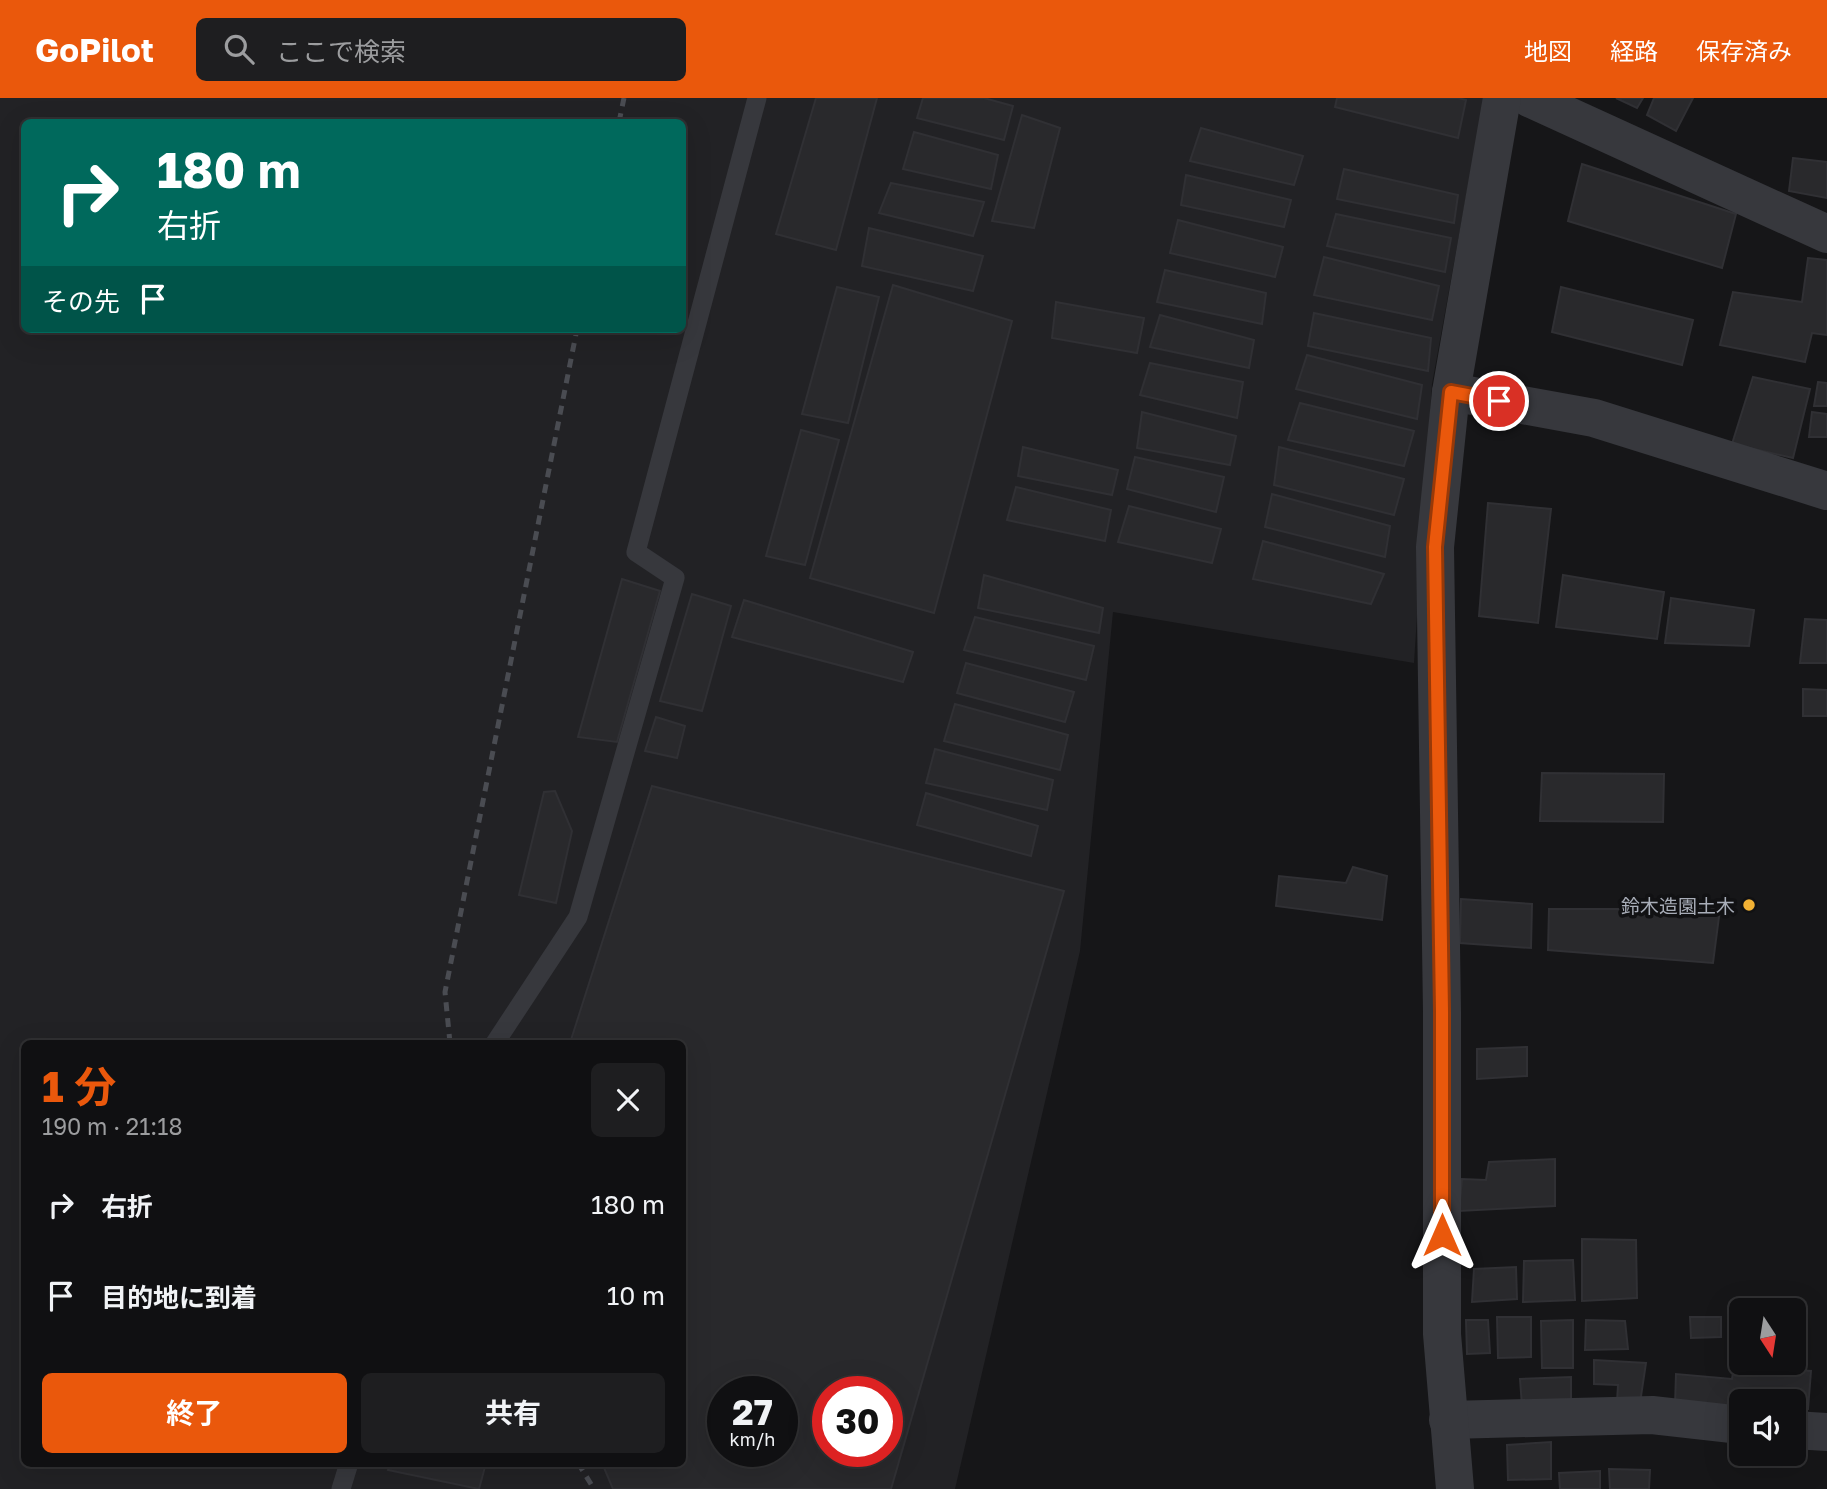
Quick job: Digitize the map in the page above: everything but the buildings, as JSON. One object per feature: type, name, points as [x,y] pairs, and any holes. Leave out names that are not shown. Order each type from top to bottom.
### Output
[{"type":"street","points":[[1455,1489],[1442,1334],[1442,1012],[1435,547],[1451,392],[1502,98]]},
{"type":"street","points":[[1529,98],[1827,234]]},
{"type":"street","points":[[1451,392],[1594,418],[1827,491]]},
{"type":"street","points":[[1448,1420],[1652,1415],[1729,1424]]},
{"type":"street","points":[[1806,1431],[1827,1432]]},
{"type":"lane","points":[[497,1040],[578,917],[675,578],[636,552],[757,98]]},
{"type":"lane","points":[[341,1489],[348,1467]]},
{"type":"shaded area","points":[[0,98],[1484,98],[1432,384],[1414,663],[1113,612],[1080,951],[955,1489],[0,1489]]},
{"type":"railway","points":[[620,119],[624,98]]},
{"type":"railway","points":[[450,1040],[445,992],[576,333]]},
{"type":"railway","points":[[580,1467],[594,1489]]},
{"type":"place","name":"鈴木造園土木","points":[[1749,905]]},
{"type":"route","points":[[1442,1235],[1442,1012],[1435,547],[1451,392],[1499,401]]}]
